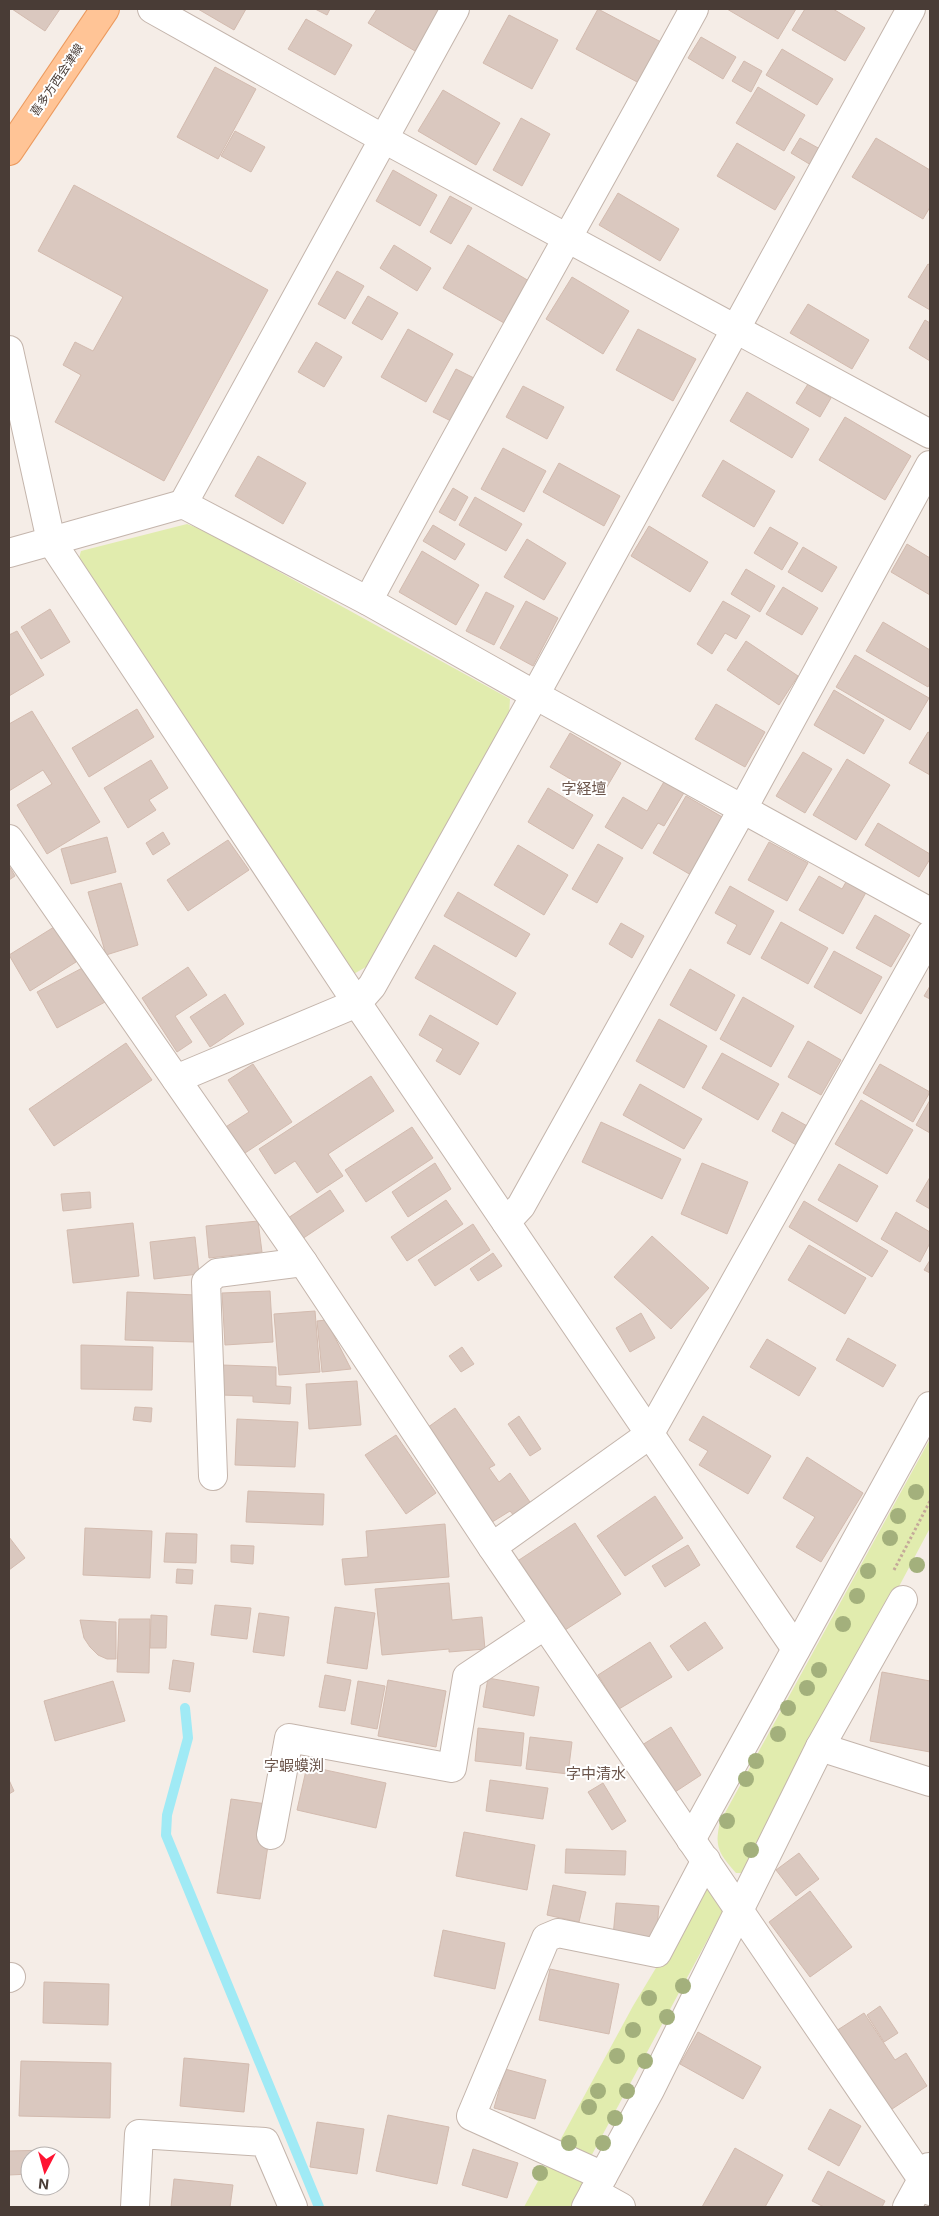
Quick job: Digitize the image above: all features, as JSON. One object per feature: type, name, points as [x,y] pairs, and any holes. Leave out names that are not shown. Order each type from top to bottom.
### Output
[{"type":"main road","name":"喜多方西会津線","points":[[9,151],[105,9]]},
{"type":"street","points":[[152,9],[384,139],[930,434]]},
{"type":"street","points":[[183,504],[455,9]]},
{"type":"street","points":[[368,601],[694,9]]},
{"type":"street","points":[[176,1079],[357,1003],[372,986],[737,329],[911,9]]},
{"type":"street","points":[[924,9],[930,12]]},
{"type":"street","points":[[9,350],[51,542],[357,1003],[796,1649]]},
{"type":"street","points":[[506,1222],[521,1206],[742,810],[930,465]]},
{"type":"street","points":[[9,553],[183,504],[368,601],[742,810],[930,912]]},
{"type":"street","points":[[9,839],[303,1262],[545,1625],[738,1909],[928,2178],[907,2207]]},
{"type":"street","points":[[492,1546],[649,1435],[930,935]]},
{"type":"street","points":[[213,1476],[206,1282],[217,1273],[303,1262]]},
{"type":"street","points":[[621,2207],[471,2116],[546,1938],[558,1933],[656,1953],[698,1850],[796,1649],[930,1406]]},
{"type":"street","points":[[595,2192],[650,2090],[738,1909],[820,1747],[903,1600]]},
{"type":"street","points":[[271,1835],[289,1738],[452,1768],[467,1677],[545,1625]]},
{"type":"street","points":[[820,1747],[930,1782]]},
{"type":"street","points":[[135,2207],[139,2134],[265,2142],[293,2207]]},
{"type":"green space","points":[[187,524],[203,530],[510,699],[509,715],[371,964],[352,975],[77,565],[81,551]]},
{"type":"green space","points":[[930,1439],[930,1528],[747,1873],[736,1873],[725,1861],[719,1850],[718,1831],[720,1822]]},
{"type":"green space","points":[[706,1885],[724,1909],[588,2162],[589,2177],[573,2207],[524,2207],[633,2006]]},
{"type":"building","points":[[12,9],[60,9],[45,31]]},
{"type":"building","points":[[198,9],[246,9],[234,30]]},
{"type":"building","points":[[315,9],[330,9],[327,15]]},
{"type":"building","points":[[377,9],[441,9],[415,51],[368,23]]},
{"type":"building","points":[[598,9],[661,42],[639,83],[576,49]]},
{"type":"building","points":[[727,9],[796,9],[778,39]]},
{"type":"building","points":[[805,9],[833,9],[865,28],[845,61],[792,30]]},
{"type":"building","points":[[509,15],[558,40],[532,89],[483,63]]},
{"type":"building","points":[[306,19],[352,45],[335,75],[288,49]]},
{"type":"building","points":[[701,37],[736,57],[723,79],[688,58]]},
{"type":"building","points":[[782,49],[833,79],[817,105],[766,75]]},
{"type":"building","points":[[744,61],[762,71],[751,92],[732,81]]},
{"type":"building","points":[[215,67],[256,89],[218,159],[177,137]]},
{"type":"building","points":[[758,87],[805,115],[784,151],[736,123]]},
{"type":"building","points":[[443,90],[500,123],[476,165],[418,131]]},
{"type":"building","points":[[521,118],[550,134],[522,186],[493,170]]},
{"type":"building","points":[[235,131],[265,147],[251,172],[221,156]]},
{"type":"building","points":[[800,138],[820,149],[811,165],[791,153]]},
{"type":"building","points":[[876,138],[930,170],[930,207],[923,219],[852,177]]},
{"type":"building","points":[[737,143],[795,177],[775,210],[717,176]]},
{"type":"building","points":[[393,170],[437,195],[420,226],[376,201]]},
{"type":"building","points":[[74,185],[268,290],[164,481],[55,422],[81,375],[63,365],[75,342],[93,351],[123,297],[38,251]]},
{"type":"building","points":[[618,193],[679,229],[660,261],[599,225]]},
{"type":"building","points":[[450,196],[472,208],[451,244],[430,232]]},
{"type":"building","points":[[394,245],[431,268],[417,291],[380,268]]},
{"type":"building","points":[[468,245],[529,281],[504,323],[443,288]]},
{"type":"building","points":[[928,264],[930,265],[930,310],[908,297]]},
{"type":"building","points":[[337,271],[364,286],[345,319],[318,304]]},
{"type":"building","points":[[572,277],[629,311],[603,354],[546,319]]},
{"type":"building","points":[[368,296],[398,313],[382,340],[352,323]]},
{"type":"building","points":[[808,304],[869,340],[852,369],[790,333]]},
{"type":"building","points":[[925,320],[930,323],[930,361],[909,348]]},
{"type":"building","points":[[408,329],[453,354],[426,402],[381,377]]},
{"type":"building","points":[[638,329],[696,359],[673,401],[616,370]]},
{"type":"building","points":[[316,342],[342,357],[324,387],[298,372]]},
{"type":"building","points":[[456,369],[478,380],[455,423],[433,412]]},
{"type":"building","points":[[808,384],[831,398],[820,417],[796,403]]},
{"type":"building","points":[[523,386],[564,407],[547,439],[506,417]]},
{"type":"building","points":[[747,392],[809,429],[792,458],[730,421]]},
{"type":"building","points":[[845,417],[911,456],[885,500],[819,460]]},
{"type":"building","points":[[503,448],[546,471],[524,512],[481,489]]},
{"type":"building","points":[[258,456],[306,483],[283,524],[235,496]]},
{"type":"building","points":[[723,460],[775,491],[754,527],[702,496]]},
{"type":"building","points":[[559,463],[620,496],[604,526],[543,492]]},
{"type":"building","points":[[453,488],[468,497],[455,521],[439,512]]},
{"type":"building","points":[[475,497],[522,524],[506,551],[459,525]]},
{"type":"building","points":[[433,525],[465,544],[455,560],[423,541]]},
{"type":"building","points":[[649,526],[708,562],[690,592],[631,556]]},
{"type":"building","points":[[770,527],[798,543],[782,570],[754,553]]},
{"type":"building","points":[[527,539],[566,563],[544,600],[504,577]]},
{"type":"building","points":[[907,544],[930,558],[930,595],[891,572]]},
{"type":"building","points":[[803,547],[837,567],[822,592],[788,572]]},
{"type":"building","points":[[422,551],[479,585],[456,625],[399,592]]},
{"type":"building","points":[[746,569],[775,586],[760,612],[731,594]]},
{"type":"building","points":[[783,587],[818,608],[802,635],[766,614]]},
{"type":"building","points":[[486,592],[514,606],[494,645],[466,631]]},
{"type":"building","points":[[526,601],[558,618],[533,666],[500,648]]},
{"type":"building","points":[[723,601],[750,616],[736,639],[725,633],[712,654],[697,644]]},
{"type":"building","points":[[50,609],[70,642],[41,659],[21,627]]},
{"type":"building","points":[[883,622],[930,650],[930,683],[928,687],[866,651]]},
{"type":"building","points":[[17,631],[44,675],[9,696],[9,635]]},
{"type":"building","points":[[746,641],[798,676],[779,705],[727,670]]},
{"type":"building","points":[[855,655],[929,698],[910,730],[836,687]]},
{"type":"building","points":[[834,690],[884,720],[864,754],[814,725]]},
{"type":"building","points":[[716,704],[765,732],[745,767],[695,739]]},
{"type":"building","points":[[137,709],[154,737],[89,777],[72,748]]},
{"type":"building","points":[[32,711],[100,822],[47,854],[17,805],[52,784],[43,770],[9,791],[9,724]]},
{"type":"building","points":[[928,732],[930,733],[930,775],[909,763]]},
{"type":"building","points":[[570,733],[621,763],[601,797],[550,767]]},
{"type":"building","points":[[803,752],[832,769],[805,813],[776,796]]},
{"type":"building","points":[[847,759],[890,785],[856,840],[813,815]]},
{"type":"building","points":[[151,760],[168,788],[149,800],[156,810],[128,828],[104,788]]},
{"type":"building","points":[[665,780],[685,791],[664,826],[658,823],[642,849],[605,827],[623,797],[647,811]]},
{"type":"building","points":[[548,788],[593,815],[573,849],[528,822]]},
{"type":"building","points":[[686,796],[724,818],[691,875],[653,853]]},
{"type":"building","points":[[878,823],[930,854],[930,859],[919,877],[865,845]]},
{"type":"building","points":[[163,832],[170,844],[153,855],[146,843]]},
{"type":"building","points":[[107,837],[116,872],[71,884],[61,849]]},
{"type":"building","points":[[228,840],[249,870],[188,911],[167,880]]},
{"type":"building","points":[[769,842],[808,863],[787,901],[748,880]]},
{"type":"building","points":[[598,844],[623,858],[597,903],[572,889]]},
{"type":"building","points":[[518,845],[568,875],[544,915],[494,885]]},
{"type":"building","points":[[9,866],[15,876],[9,880]]},
{"type":"building","points":[[850,875],[869,887],[843,934],[799,910],[819,876],[842,889]]},
{"type":"building","points":[[121,883],[138,945],[106,955],[88,892]]},
{"type":"building","points":[[730,886],[774,911],[750,955],[727,943],[737,925],[715,913]]},
{"type":"building","points":[[458,892],[530,934],[516,957],[444,916]]},
{"type":"building","points":[[875,915],[910,935],[891,967],[856,948]]},
{"type":"building","points":[[781,922],[828,948],[808,984],[761,958]]},
{"type":"building","points":[[621,923],[644,936],[632,958],[609,944]]},
{"type":"building","points":[[54,927],[76,962],[30,991],[9,955]]},
{"type":"building","points":[[434,945],[516,993],[497,1025],[415,978]]},
{"type":"building","points":[[834,951],[882,977],[861,1014],[814,987]]},
{"type":"building","points":[[86,966],[105,1002],[57,1028],[37,992]]},
{"type":"building","points":[[188,967],[207,995],[175,1016],[192,1042],[177,1052],[142,998]]},
{"type":"building","points":[[690,969],[735,995],[716,1031],[670,1005]]},
{"type":"building","points":[[930,986],[930,999],[924,996]]},
{"type":"building","points":[[225,994],[244,1024],[210,1047],[190,1017]]},
{"type":"building","points":[[743,997],[794,1026],[771,1067],[720,1039]]},
{"type":"building","points":[[430,1015],[479,1043],[460,1075],[436,1061],[443,1049],[419,1035]]},
{"type":"building","points":[[659,1019],[707,1046],[684,1088],[636,1061]]},
{"type":"building","points":[[808,1041],[841,1060],[821,1095],[788,1077]]},
{"type":"building","points":[[126,1043],[152,1080],[54,1146],[29,1109]]},
{"type":"building","points":[[722,1053],[779,1084],[758,1120],[702,1088]]},
{"type":"building","points":[[253,1064],[292,1122],[239,1157],[221,1130],[249,1112],[228,1080]]},
{"type":"building","points":[[880,1064],[930,1092],[913,1122],[863,1093]]},
{"type":"building","points":[[371,1076],[394,1111],[328,1154],[343,1176],[317,1193],[295,1161],[275,1174],[259,1149]]},
{"type":"building","points":[[640,1084],[702,1119],[684,1149],[623,1115]]},
{"type":"building","points":[[861,1100],[913,1130],[887,1174],[835,1144]]},
{"type":"building","points":[[930,1100],[930,1133],[916,1125]]},
{"type":"building","points":[[782,1112],[809,1127],[798,1146],[772,1131]]},
{"type":"building","points":[[601,1122],[681,1159],[662,1199],[582,1162]]},
{"type":"building","points":[[412,1127],[433,1158],[366,1202],[345,1170]]},
{"type":"building","points":[[435,1163],[451,1189],[408,1217],[392,1192]]},
{"type":"building","points":[[702,1163],[748,1182],[727,1234],[681,1214]]},
{"type":"building","points":[[839,1164],[878,1186],[857,1222],[818,1200]]},
{"type":"building","points":[[930,1177],[930,1209],[916,1201]]},
{"type":"building","points":[[330,1190],[344,1211],[302,1239],[288,1218]]},
{"type":"building","points":[[90,1192],[91,1208],[63,1211],[61,1194]]},
{"type":"building","points":[[446,1200],[463,1224],[407,1261],[391,1237]]},
{"type":"building","points":[[804,1201],[888,1251],[872,1277],[789,1227]]},
{"type":"building","points":[[896,1212],[930,1232],[930,1243],[920,1262],[881,1239]]},
{"type":"building","points":[[258,1221],[262,1252],[209,1258],[206,1226]]},
{"type":"building","points":[[133,1223],[139,1276],[73,1283],[67,1230]]},
{"type":"building","points":[[473,1224],[490,1250],[435,1286],[418,1260]]},
{"type":"building","points":[[652,1236],[709,1288],[671,1329],[614,1277]]},
{"type":"building","points":[[195,1237],[199,1274],[154,1279],[150,1242]]},
{"type":"building","points":[[809,1245],[866,1278],[845,1314],[788,1280]]},
{"type":"building","points":[[493,1253],[502,1266],[478,1281],[470,1269]]},
{"type":"building","points":[[930,1260],[930,1273],[924,1270]]},
{"type":"building","points":[[270,1291],[273,1342],[225,1345],[222,1293]]},
{"type":"building","points":[[127,1292],[196,1295],[194,1342],[125,1340]]},
{"type":"building","points":[[315,1311],[320,1372],[279,1375],[274,1314]]},
{"type":"building","points":[[641,1313],[655,1338],[630,1352],[616,1328]]},
{"type":"building","points":[[326,1320],[351,1369],[322,1372],[317,1321]]},
{"type":"building","points":[[848,1338],[896,1365],[883,1387],[836,1360]]},
{"type":"building","points":[[767,1339],[816,1368],[799,1396],[750,1367]]},
{"type":"building","points":[[81,1345],[153,1347],[152,1390],[81,1389]]},
{"type":"building","points":[[462,1347],[474,1364],[461,1372],[449,1356]]},
{"type":"building","points":[[222,1365],[276,1367],[276,1386],[291,1387],[290,1404],[253,1402],[253,1396],[221,1395]]},
{"type":"building","points":[[357,1381],[361,1425],[309,1429],[306,1384]]},
{"type":"building","points":[[135,1407],[152,1408],[151,1422],[133,1420]]},
{"type":"building","points":[[455,1408],[495,1465],[489,1468],[499,1482],[510,1473],[532,1505],[515,1517],[510,1511],[489,1524],[424,1430]]},
{"type":"building","points":[[519,1416],[541,1449],[530,1456],[508,1424]]},
{"type":"building","points":[[703,1416],[771,1456],[748,1494],[699,1465],[708,1451],[689,1440]]},
{"type":"building","points":[[237,1419],[298,1422],[295,1467],[235,1465]]},
{"type":"building","points":[[396,1435],[436,1493],[406,1514],[365,1455]]},
{"type":"building","points":[[807,1457],[863,1493],[821,1562],[796,1547],[815,1517],[783,1498]]},
{"type":"building","points":[[248,1491],[324,1494],[323,1525],[246,1522]]},
{"type":"building","points":[[655,1496],[683,1538],[625,1576],[597,1536]]},
{"type":"building","points":[[575,1523],[621,1594],[562,1632],[516,1562]]},
{"type":"building","points":[[445,1524],[449,1577],[345,1585],[342,1559],[368,1557],[366,1531]]},
{"type":"building","points":[[85,1528],[152,1531],[150,1578],[83,1575]]},
{"type":"building","points":[[166,1533],[197,1534],[196,1563],[164,1562]]},
{"type":"building","points":[[9,1537],[25,1558],[9,1570]]},
{"type":"building","points":[[231,1545],[254,1546],[253,1564],[231,1562]]},
{"type":"building","points":[[688,1545],[700,1565],[665,1587],[652,1566]]},
{"type":"building","points":[[177,1569],[193,1570],[192,1584],[176,1583]]},
{"type":"building","points":[[449,1583],[452,1620],[482,1617],[485,1649],[449,1652],[449,1649],[382,1655],[375,1589]]},
{"type":"building","points":[[215,1605],[251,1608],[247,1639],[211,1635]]},
{"type":"building","points":[[335,1607],[375,1613],[367,1669],[327,1663]]},
{"type":"building","points":[[259,1613],[289,1617],[284,1656],[253,1652]]},
{"type":"building","points":[[151,1615],[167,1616],[166,1648],[150,1648]]},
{"type":"building","points":[[119,1619],[150,1619],[149,1673],[117,1672]]},
{"type":"building","points":[[80,1620],[116,1622],[116,1659],[107,1659],[98,1655],[90,1647],[84,1638]]},
{"type":"building","points":[[705,1622],[723,1648],[688,1671],[670,1646]]},
{"type":"building","points":[[650,1642],[672,1677],[619,1709],[598,1675]]},
{"type":"building","points":[[173,1660],[194,1663],[190,1692],[169,1689]]},
{"type":"building","points":[[882,1672],[930,1681],[930,1752],[870,1741]]},
{"type":"building","points":[[325,1675],[351,1680],[345,1711],[319,1707]]},
{"type":"building","points":[[488,1678],[539,1687],[534,1716],[483,1707]]},
{"type":"building","points":[[388,1680],[446,1691],[436,1747],[378,1736]]},
{"type":"building","points":[[113,1681],[125,1721],[55,1741],[44,1701]]},
{"type":"building","points":[[358,1681],[385,1686],[377,1729],[351,1724]]},
{"type":"building","points":[[671,1727],[701,1775],[672,1794],[642,1745]]},
{"type":"building","points":[[478,1728],[524,1733],[521,1766],[475,1761]]},
{"type":"building","points":[[530,1737],[572,1742],[568,1774],[526,1769]]},
{"type":"building","points":[[307,1766],[386,1783],[376,1828],[297,1810]]},
{"type":"building","points":[[9,1780],[14,1791],[9,1794]]},
{"type":"building","points":[[490,1780],[548,1788],[543,1819],[486,1811]]},
{"type":"building","points":[[603,1783],[626,1821],[612,1830],[588,1792]]},
{"type":"building","points":[[231,1799],[274,1805],[260,1899],[217,1893]]},
{"type":"building","points":[[464,1832],[535,1845],[527,1890],[456,1876]]},
{"type":"building","points":[[566,1849],[626,1851],[625,1875],[565,1873]]},
{"type":"building","points":[[799,1853],[819,1879],[796,1896],[776,1870]]},
{"type":"building","points":[[553,1885],[586,1892],[579,1922],[547,1915]]},
{"type":"building","points":[[810,1891],[852,1947],[810,1977],[769,1922]]},
{"type":"building","points":[[616,1903],[659,1906],[656,1939],[613,1937]]},
{"type":"building","points":[[443,1930],[505,1943],[495,1989],[434,1976]]},
{"type":"building","points":[[550,1969],[619,1984],[609,2034],[539,2020]]},
{"type":"building","points":[[44,1982],[109,1984],[108,2025],[43,2023]]},
{"type":"building","points":[[880,2006],[898,2033],[884,2042],[867,2015]]},
{"type":"building","points":[[864,2013],[895,2060],[906,2053],[927,2086],[889,2111],[836,2031]]},
{"type":"building","points":[[698,2032],[761,2067],[743,2099],[680,2064]]},
{"type":"building","points":[[184,2058],[249,2064],[244,2112],[180,2106]]},
{"type":"building","points":[[21,2061],[111,2063],[110,2118],[19,2116]]},
{"type":"building","points":[[505,2069],[546,2080],[535,2119],[494,2108]]},
{"type":"building","points":[[830,2109],[861,2126],[839,2166],[808,2149]]},
{"type":"building","points":[[388,2115],[449,2127],[437,2184],[376,2171]]},
{"type":"building","points":[[317,2122],[364,2129],[357,2174],[310,2167]]},
{"type":"building","points":[[735,2148],[783,2175],[765,2207],[702,2207]]},
{"type":"building","points":[[473,2149],[518,2163],[507,2198],[462,2185]]},
{"type":"building","points":[[9,2151],[20,2151],[20,2174],[9,2175]]},
{"type":"building","points":[[828,2171],[885,2201],[882,2207],[824,2207],[812,2201]]},
{"type":"building","points":[[174,2179],[233,2185],[230,2207],[171,2207]]},
{"type":"waterway","points":[[185,1708],[188,1738],[167,1815],[166,1835],[319,2207]]},
{"type":"district","name":"字経壇","points":[[584,789]]},
{"type":"district","name":"字蝦蟆渕","points":[[294,1766]]},
{"type":"district","name":"字中清水","points":[[596,1774]]}]
